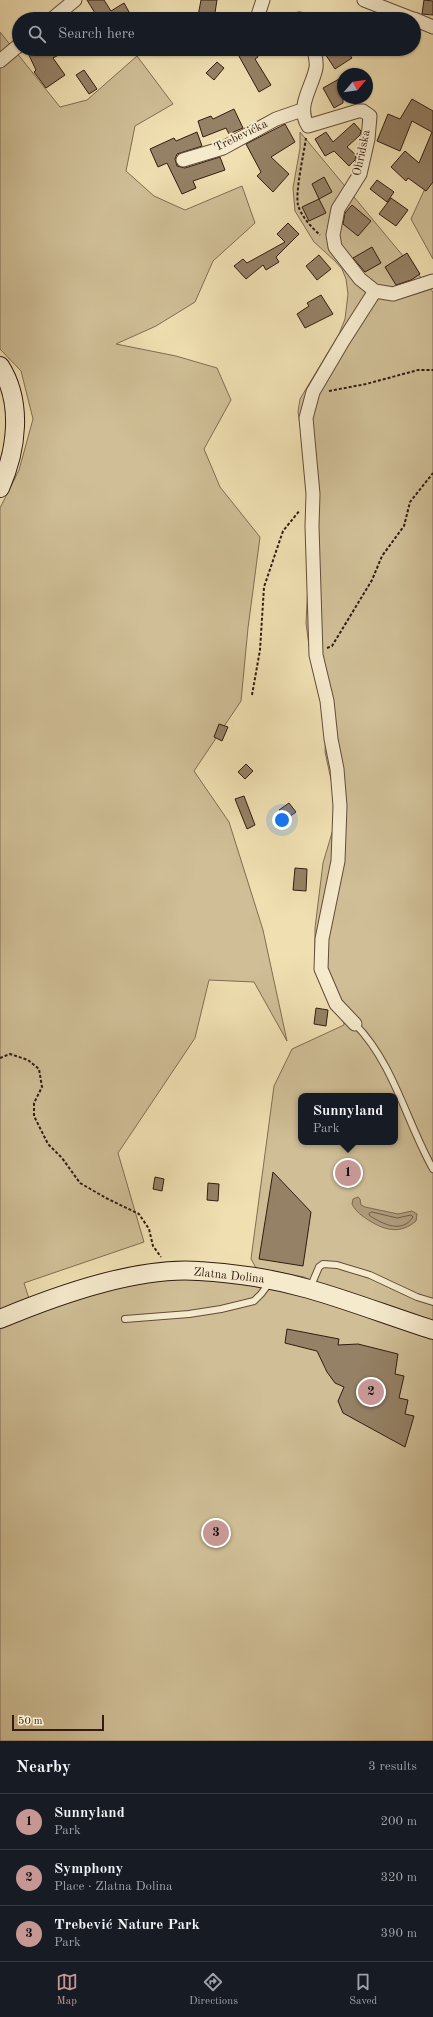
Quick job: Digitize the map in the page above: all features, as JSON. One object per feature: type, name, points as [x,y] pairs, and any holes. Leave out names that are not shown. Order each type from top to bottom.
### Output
[{"type":"main road","points":[[0,366],[11,391],[16,419],[13,448],[7,473],[0,488]]},
{"type":"main road","name":"Zlatna Dolina","points":[[0,1318],[41,1302],[83,1289],[148,1274],[198,1271],[270,1280],[309,1289],[433,1330]]},
{"type":"street","points":[[60,12],[75,0]]},
{"type":"street","points":[[259,12],[263,0]]},
{"type":"street","points":[[364,0],[395,12]]},
{"type":"street","points":[[421,22],[433,27]]},
{"type":"street","points":[[0,62],[12,51]]},
{"type":"street","points":[[308,126],[303,118],[302,110],[317,66],[315,56]]},
{"type":"street","name":"Trebevićka","points":[[183,160],[223,148],[276,119],[302,110]]},
{"type":"street","name":"Ohridska","points":[[308,126],[358,111],[363,111],[370,116],[368,139],[360,174],[338,209],[333,235],[334,247]]},
{"type":"street","points":[[334,247],[360,279],[376,291],[393,294],[433,281]]},
{"type":"street","points":[[355,1024],[336,1004],[321,969],[322,940],[338,861],[340,806],[338,769],[331,739],[327,701],[316,655],[312,526],[313,494],[306,418],[313,392],[343,341],[376,291]]},
{"type":"lane","points":[[355,1024],[380,1056],[398,1092],[420,1146],[433,1169]]},
{"type":"lane","points":[[309,1289],[319,1267],[323,1264],[337,1265],[370,1274],[417,1298],[433,1302]]},
{"type":"lane","points":[[125,1319],[189,1314],[221,1309],[254,1301],[261,1294],[270,1280]]},
{"type":"path","points":[[308,126],[299,184],[298,205],[312,228],[334,247]]},
{"type":"path","points":[[310,402],[331,390],[366,384],[418,370],[433,370]]},
{"type":"path","points":[[316,655],[332,646],[372,580],[382,556],[404,526],[410,502],[433,473]]},
{"type":"path","points":[[252,695],[260,650],[264,587],[283,531],[313,494]]},
{"type":"path","points":[[0,1058],[10,1054],[28,1060],[39,1069],[42,1087],[34,1103],[34,1116],[48,1144],[62,1158],[80,1182],[106,1198],[140,1214],[149,1229],[153,1246],[164,1262],[177,1272]]},
{"type":"shaded area","points":[[0,32],[12,47],[12,56],[19,56],[60,107],[87,100],[137,56],[173,104],[135,126],[126,171],[154,196],[185,210],[242,186],[255,223],[213,261],[195,302],[156,326],[116,344],[176,356],[217,368],[231,400],[204,449],[220,487],[260,537],[248,628],[241,701],[194,771],[229,822],[263,930],[287,1041],[254,982],[209,980],[195,1038],[118,1153],[144,1242],[24,1283],[31,1305],[57,1296],[200,1273],[331,1291],[304,1277],[256,1268],[251,1259],[274,1086],[292,1049],[344,1025],[343,1013],[319,969],[315,955],[315,928],[323,863],[334,826],[334,793],[325,752],[326,718],[309,646],[306,623],[310,543],[305,453],[298,412],[300,399],[339,334],[345,319],[348,294],[346,279],[342,269],[314,242],[295,211],[293,188],[300,148],[300,132],[433,292],[433,1741],[0,1741],[0,508],[19,470],[33,419],[21,371],[0,349]]},
{"type":"shaded area","points":[[433,171],[433,259],[411,219]]},
{"type":"water","points":[[358,1197],[361,1205],[365,1207],[398,1214],[412,1211],[417,1214],[416,1221],[405,1228],[393,1230],[382,1227],[364,1217],[355,1209],[352,1204],[353,1199]]},
{"type":"building","points":[[87,0],[104,0],[111,11],[124,3],[129,12],[94,12]]},
{"type":"building","points":[[201,0],[217,0],[215,12],[199,12]]},
{"type":"building","points":[[424,0],[433,1],[433,15],[422,14]]},
{"type":"building","points":[[29,56],[57,56],[53,58],[65,75],[46,88],[34,72],[36,70]]},
{"type":"building","points":[[239,56],[258,56],[255,59],[271,85],[259,92]]},
{"type":"building","points":[[327,56],[351,56],[352,58],[335,69]]},
{"type":"building","points":[[217,62],[224,68],[214,80],[206,73]]},
{"type":"building","points":[[84,70],[97,89],[89,94],[76,75]]},
{"type":"building","points":[[337,80],[337,104],[341,104],[334,108],[323,88]]},
{"type":"building","points":[[412,99],[433,111],[433,182],[426,191],[408,178],[406,181],[391,167],[405,151],[419,163],[432,132],[412,121],[400,151],[377,141],[388,114],[400,119]]},
{"type":"building","points":[[234,109],[243,128],[229,134],[226,128],[203,137],[198,121],[211,116],[213,119]]},
{"type":"building","points":[[354,123],[361,131],[360,135],[347,147],[356,155],[355,160],[349,166],[334,151],[325,156],[315,139],[326,132],[333,142]]},
{"type":"building","points":[[285,124],[295,142],[271,157],[289,174],[273,192],[257,176],[261,172],[246,144]]},
{"type":"building","points":[[197,132],[202,146],[177,154],[175,159],[177,166],[185,168],[220,157],[225,170],[193,181],[196,188],[182,194],[167,163],[158,167],[150,149],[174,138],[176,141]]},
{"type":"building","points":[[324,177],[332,192],[319,199],[312,184]]},
{"type":"building","points":[[377,180],[394,192],[387,202],[370,189]]},
{"type":"building","points":[[391,198],[408,210],[396,226],[379,214]]},
{"type":"building","points":[[319,199],[326,213],[309,221],[302,207]]},
{"type":"building","points":[[352,205],[371,221],[358,236],[343,224],[345,213]]},
{"type":"building","points":[[288,223],[299,234],[276,257],[279,262],[266,270],[263,265],[246,279],[234,266],[243,259],[247,263],[285,242],[277,234]]},
{"type":"building","points":[[372,247],[381,263],[365,272],[353,258]]},
{"type":"building","points":[[407,253],[420,274],[411,280],[396,285],[385,267]]},
{"type":"building","points":[[319,255],[331,269],[317,280],[306,266]]},
{"type":"building","points":[[321,295],[333,314],[305,328],[297,314],[309,306],[307,303]]},
{"type":"building","points":[[219,724],[228,727],[222,741],[214,737]]},
{"type":"building","points":[[246,764],[253,771],[245,779],[238,772]]},
{"type":"building","points":[[244,796],[255,825],[247,829],[235,799]]},
{"type":"building","points":[[289,803],[296,812],[286,819],[279,810]]},
{"type":"building","points":[[295,868],[307,869],[306,891],[293,890]]},
{"type":"building","points":[[316,1008],[328,1010],[326,1026],[314,1024]]},
{"type":"building","points":[[273,1172],[311,1212],[303,1266],[259,1259]]},
{"type":"building","points":[[155,1177],[164,1179],[162,1191],[153,1189]]},
{"type":"building","points":[[208,1183],[219,1184],[218,1201],[207,1200]]},
{"type":"building","points":[[287,1329],[339,1339],[338,1345],[358,1344],[398,1354],[395,1374],[404,1376],[399,1398],[408,1400],[405,1414],[414,1416],[405,1447],[343,1413],[338,1401],[344,1387],[335,1383],[327,1372],[317,1351],[285,1343]]},
{"type":"place","name":"Sunnyland","points":[[348,1173]]},
{"type":"place","name":"Symphony","points":[[371,1392]]},
{"type":"place","name":"Trebević Nature Park","points":[[216,1533]]}]
